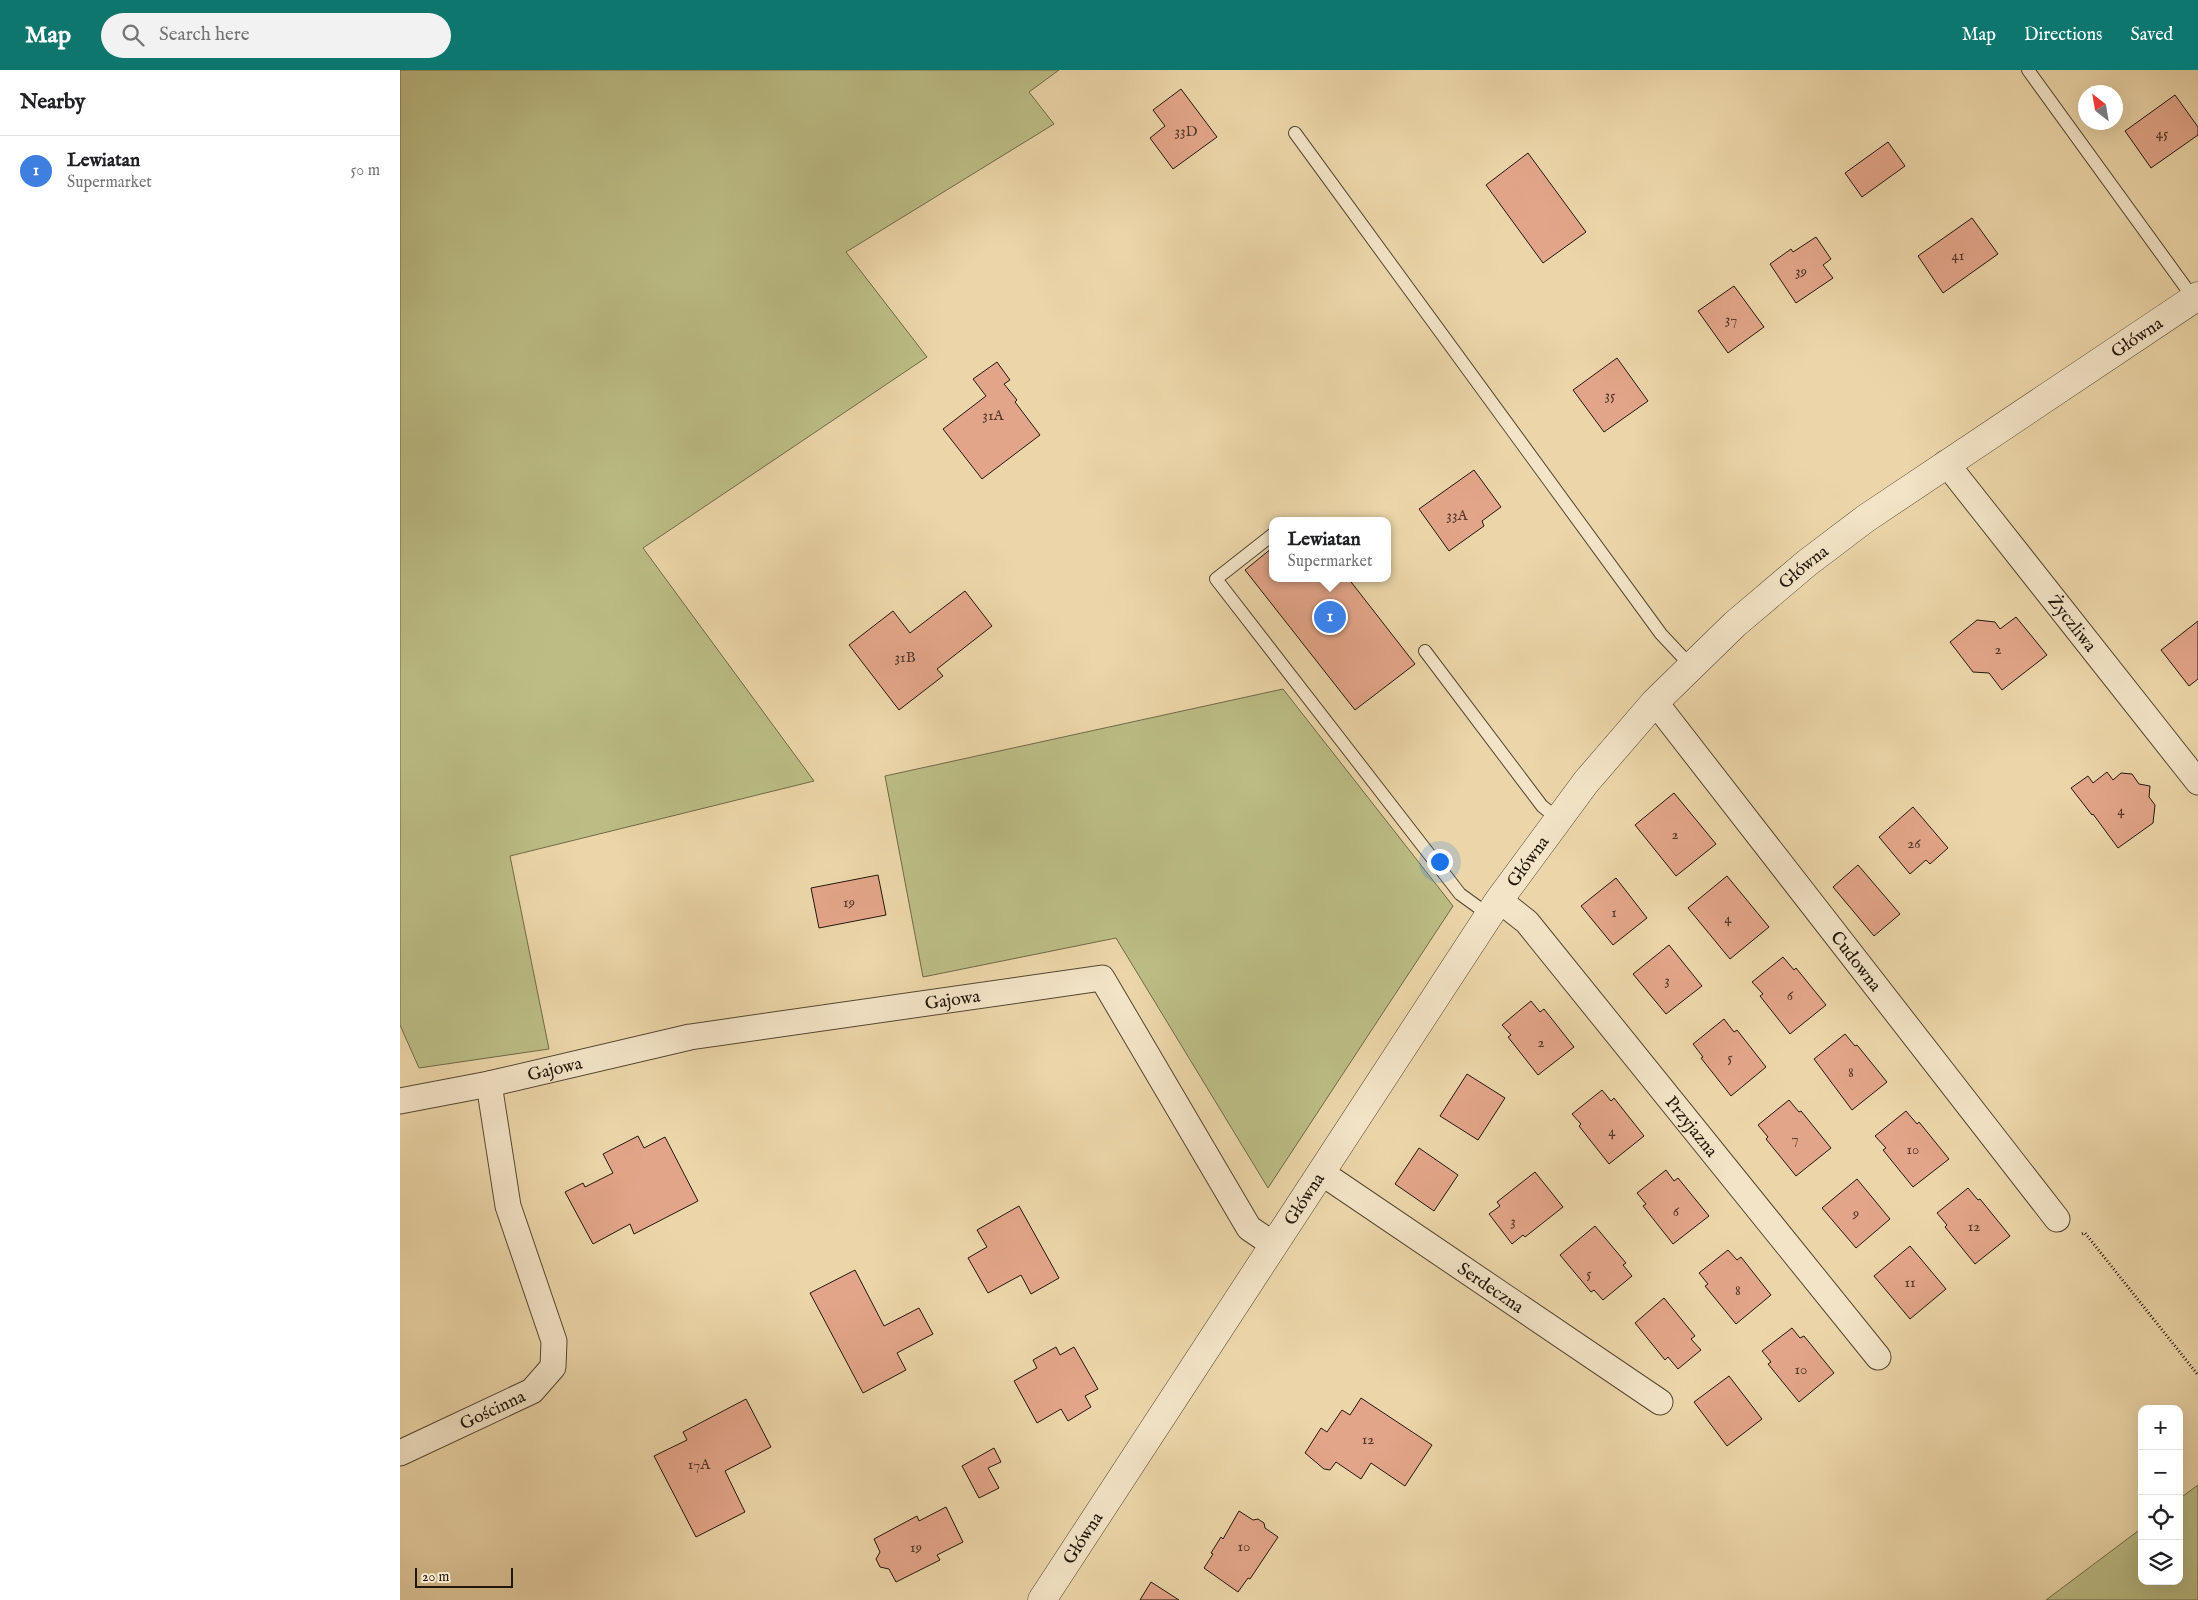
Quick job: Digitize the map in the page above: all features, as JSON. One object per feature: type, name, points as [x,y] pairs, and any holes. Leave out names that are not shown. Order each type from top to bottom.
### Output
[{"type":"street","name":"Główna","points":[[1042,1600],[1494,907],[1558,818],[1610,753],[1655,702],[1735,624],[1806,563],[1865,519],[1946,463],[2196,298]]},
{"type":"street","name":"Życzliwa","points":[[1946,463],[2198,782]]},
{"type":"street","name":"Cudowna","points":[[1655,702],[2057,1219]]},
{"type":"street","name":"Przyjazna","points":[[1494,907],[1527,922],[1878,1357]]},
{"type":"street","name":"Gajowa","points":[[400,1102],[489,1084],[690,1037],[1102,978],[1248,1228],[1274,1245]]},
{"type":"street","name":"Gościnna","points":[[400,1453],[532,1391],[553,1367],[554,1341],[508,1206],[489,1084]]},
{"type":"street","name":"Serdeczna","points":[[1322,1173],[1660,1402]]},
{"type":"lane","points":[[2028,70],[2196,298]]},
{"type":"lane","points":[[1295,134],[1661,634],[1691,666]]},
{"type":"lane","points":[[1269,537],[1216,579],[1460,894],[1494,907]]},
{"type":"lane","points":[[1425,651],[1542,806],[1558,818]]},
{"type":"path","points":[[2057,1219],[2068,1235],[2085,1233],[2198,1376]]},
{"type":"green space","points":[[400,70],[1059,70],[1029,92],[1054,124],[846,252],[927,357],[643,548],[814,781],[510,856],[549,1049],[419,1068],[400,1025]]},
{"type":"green space","points":[[1283,689],[1453,906],[1268,1188],[1116,938],[923,977],[885,776]]},
{"type":"green space","points":[[2198,1485],[2198,1600],[2046,1600],[2138,1531],[2138,1585],[2183,1585],[2183,1496]]},
{"type":"building","points":[[1181,89],[1217,137],[1173,169],[1150,138],[1165,126],[1153,110]]},
{"type":"building","points":[[2175,95],[2198,127],[2198,135],[2151,168],[2125,131]]},
{"type":"building","points":[[1888,142],[1905,166],[1862,197],[1845,173]]},
{"type":"building","points":[[1528,153],[1586,232],[1543,263],[1486,185]]},
{"type":"building","points":[[1972,218],[1998,254],[1943,293],[1918,256]]},
{"type":"building","points":[[1816,237],[1831,259],[1823,265],[1833,278],[1796,303],[1770,264],[1791,249],[1793,252]]},
{"type":"building","points":[[1734,286],[1764,327],[1728,353],[1698,311]]},
{"type":"building","points":[[1617,358],[1648,401],[1604,432],[1573,390]]},
{"type":"building","points":[[997,362],[1010,380],[1004,384],[1040,435],[982,479],[943,429],[986,396],[973,379]]},
{"type":"building","points":[[1474,470],[1501,507],[1482,521],[1484,526],[1449,551],[1419,509]]},
{"type":"building","points":[[1269,550],[1269,582],[1351,582],[1415,664],[1355,710],[1245,570]]},
{"type":"building","points":[[965,591],[992,626],[937,669],[943,676],[899,710],[849,645],[893,611],[910,633]]},
{"type":"building","points":[[2016,617],[2047,655],[2002,690],[1989,673],[1973,672],[1950,642],[1977,620],[1995,622],[2000,629]]},
{"type":"building","points":[[2198,621],[2198,679],[2189,686],[2161,650]]},
{"type":"building","points":[[2107,772],[2113,780],[2121,773],[2132,774],[2139,784],[2150,786],[2149,797],[2155,805],[2153,823],[2118,848],[2071,788],[2088,776],[2093,783]]},
{"type":"building","points":[[1674,793],[1716,844],[1676,876],[1635,825]]},
{"type":"building","points":[[1913,807],[1948,848],[1930,864],[1926,860],[1910,874],[1879,837]]},
{"type":"building","points":[[1858,865],[1900,914],[1874,936],[1833,887]]},
{"type":"building","points":[[878,875],[886,915],[819,928],[811,888]]},
{"type":"building","points":[[1727,876],[1769,927],[1730,959],[1688,908]]},
{"type":"building","points":[[1616,878],[1647,918],[1613,945],[1581,906]]},
{"type":"building","points":[[1669,945],[1702,986],[1666,1014],[1633,974]]},
{"type":"building","points":[[1783,957],[1794,970],[1796,968],[1826,1005],[1790,1034],[1760,996],[1763,994],[1752,982]]},
{"type":"building","points":[[1531,1001],[1540,1012],[1544,1009],[1574,1047],[1538,1075],[1508,1037],[1511,1035],[1502,1025]]},
{"type":"building","points":[[1724,1019],[1734,1032],[1737,1030],[1766,1067],[1731,1096],[1701,1058],[1703,1057],[1693,1044]]},
{"type":"building","points":[[1845,1034],[1855,1046],[1857,1045],[1887,1082],[1852,1110],[1814,1059]]},
{"type":"building","points":[[1467,1074],[1505,1098],[1478,1140],[1440,1116]]},
{"type":"building","points":[[1602,1090],[1611,1101],[1614,1098],[1644,1136],[1609,1164],[1579,1126],[1581,1124],[1572,1114]]},
{"type":"building","points":[[1789,1100],[1799,1112],[1801,1111],[1831,1148],[1796,1176],[1766,1139],[1768,1137],[1758,1125]]},
{"type":"building","points":[[1906,1111],[1917,1124],[1919,1122],[1949,1159],[1913,1187],[1883,1150],[1886,1148],[1875,1136]]},
{"type":"building","points":[[638,1136],[644,1148],[665,1137],[698,1201],[634,1234],[630,1224],[593,1244],[565,1192],[583,1183],[585,1187],[613,1173],[603,1154]]},
{"type":"building","points":[[1419,1148],[1458,1175],[1434,1211],[1395,1184]]},
{"type":"building","points":[[1666,1170],[1674,1181],[1678,1178],[1709,1216],[1673,1244],[1643,1206],[1646,1204],[1637,1193]]},
{"type":"building","points":[[1535,1172],[1563,1207],[1525,1237],[1523,1235],[1512,1244],[1489,1214],[1500,1206],[1497,1202]]},
{"type":"building","points":[[1857,1179],[1890,1219],[1856,1248],[1822,1208]]},
{"type":"building","points":[[1968,1188],[1978,1200],[1980,1199],[2010,1236],[1975,1264],[1945,1227],[1947,1225],[1937,1213]]},
{"type":"building","points":[[1019,1206],[1059,1278],[1031,1294],[1021,1275],[988,1293],[968,1258],[987,1247],[977,1230]]},
{"type":"building","points":[[1595,1226],[1626,1263],[1623,1265],[1632,1276],[1603,1300],[1594,1290],[1591,1292],[1560,1255]]},
{"type":"building","points":[[1910,1246],[1946,1289],[1910,1319],[1874,1276]]},
{"type":"building","points":[[1728,1250],[1737,1260],[1741,1257],[1771,1295],[1736,1324],[1705,1286],[1708,1284],[1699,1273]]},
{"type":"building","points":[[855,1270],[884,1326],[919,1308],[933,1334],[897,1353],[906,1370],[863,1393],[810,1293]]},
{"type":"building","points":[[1664,1298],[1695,1336],[1691,1339],[1701,1350],[1678,1369],[1668,1357],[1665,1360],[1635,1323]]},
{"type":"building","points":[[1792,1328],[1800,1338],[1804,1336],[1834,1373],[1799,1402],[1768,1364],[1771,1362],[1762,1351]]},
{"type":"building","points":[[1056,1347],[1060,1355],[1074,1347],[1098,1389],[1085,1396],[1091,1407],[1068,1421],[1061,1409],[1037,1423],[1014,1381],[1037,1368],[1033,1360]]},
{"type":"building","points":[[1729,1376],[1762,1419],[1727,1446],[1694,1402]]},
{"type":"building","points":[[1361,1398],[1432,1445],[1405,1486],[1371,1463],[1361,1479],[1336,1462],[1330,1470],[1324,1469],[1305,1453],[1321,1428],[1327,1432],[1342,1410],[1350,1415]]},
{"type":"building","points":[[746,1399],[771,1447],[725,1471],[745,1512],[696,1537],[654,1456],[687,1440],[683,1432]]},
{"type":"building","points":[[994,1448],[1001,1462],[988,1468],[999,1488],[979,1498],[962,1466]]},
{"type":"building","points":[[946,1507],[963,1542],[937,1555],[940,1560],[896,1582],[889,1569],[880,1567],[876,1559],[880,1552],[874,1539],[917,1516],[919,1521]]},
{"type":"building","points":[[1239,1511],[1253,1520],[1258,1519],[1264,1523],[1265,1528],[1278,1537],[1250,1579],[1248,1578],[1238,1592],[1204,1568],[1213,1554],[1211,1553],[1221,1537],[1223,1539]]},
{"type":"building","points":[[1151,1582],[1179,1600],[1140,1600]]},
{"type":"place","name":"Lewiatan","points":[[1330,617]]}]
